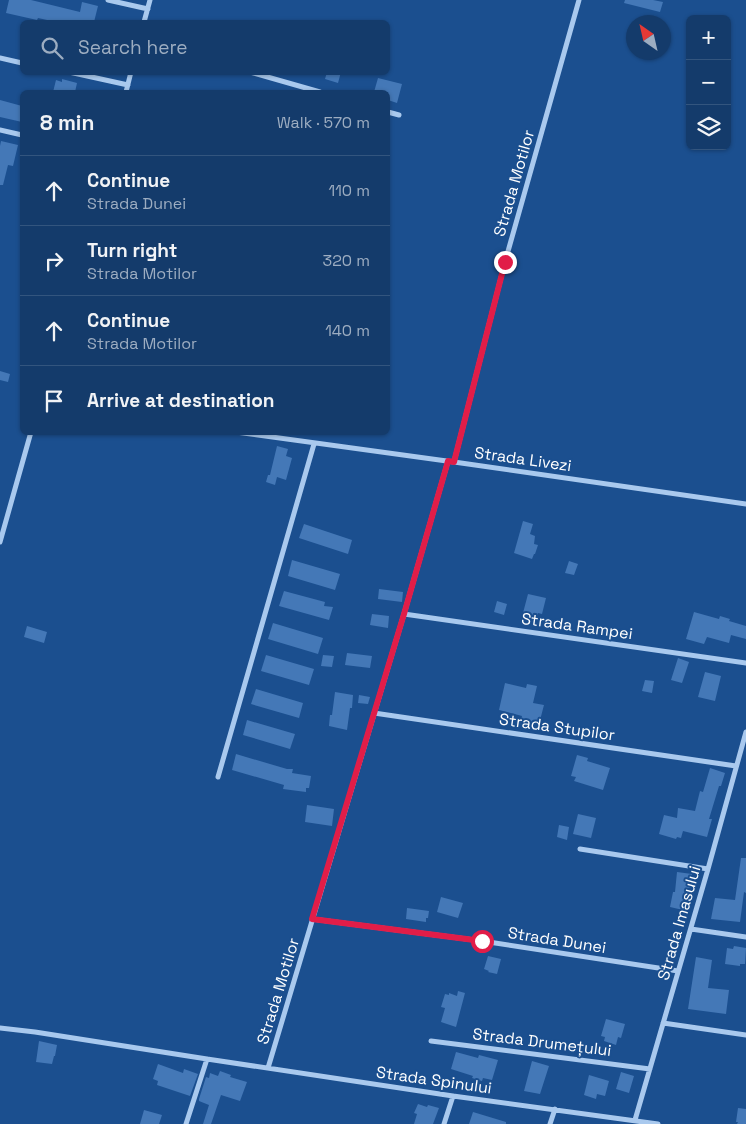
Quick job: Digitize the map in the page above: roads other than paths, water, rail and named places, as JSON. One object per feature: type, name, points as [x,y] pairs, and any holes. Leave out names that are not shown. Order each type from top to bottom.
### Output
[{"type":"street","points":[[108,0],[148,9]]},
{"type":"street","points":[[145,20],[150,0]]},
{"type":"street","name":"Strada Motilor","points":[[454,462],[505,262],[579,0]]},
{"type":"street","points":[[0,58],[20,62]]},
{"type":"street","points":[[83,75],[128,85]]},
{"type":"street","points":[[127,90],[130,75]]},
{"type":"street","points":[[260,75],[313,90]]},
{"type":"street","points":[[390,113],[399,115]]},
{"type":"street","points":[[0,130],[20,135]]},
{"type":"street","points":[[0,542],[30,435]]},
{"type":"street","name":"Strada Livezi","points":[[256,435],[746,504]]},
{"type":"street","points":[[218,777],[314,444]]},
{"type":"street","name":"Strada Motilor","points":[[268,1068],[448,461]]},
{"type":"street","name":"Strada Rampei","points":[[404,614],[746,663]]},
{"type":"street","name":"Strada Stupilor","points":[[374,713],[736,766]]},
{"type":"street","name":"Strada Imasului","points":[[635,1120],[746,732]]},
{"type":"street","points":[[580,849],[708,869]]},
{"type":"street","name":"Strada Dunei","points":[[312,919],[482,941],[678,971]]},
{"type":"street","points":[[691,929],[746,937]]},
{"type":"street","points":[[663,1023],[746,1035]]},
{"type":"street","name":"Strada Spinului","points":[[0,1028],[453,1096],[554,1109],[627,1122],[635,1120],[658,1124]]},
{"type":"street","name":"Strada Drumețului","points":[[431,1041],[650,1069]]},
{"type":"street","points":[[186,1124],[207,1059]]},
{"type":"street","points":[[444,1124],[453,1096]]},
{"type":"street","points":[[550,1124],[554,1109]]}]
